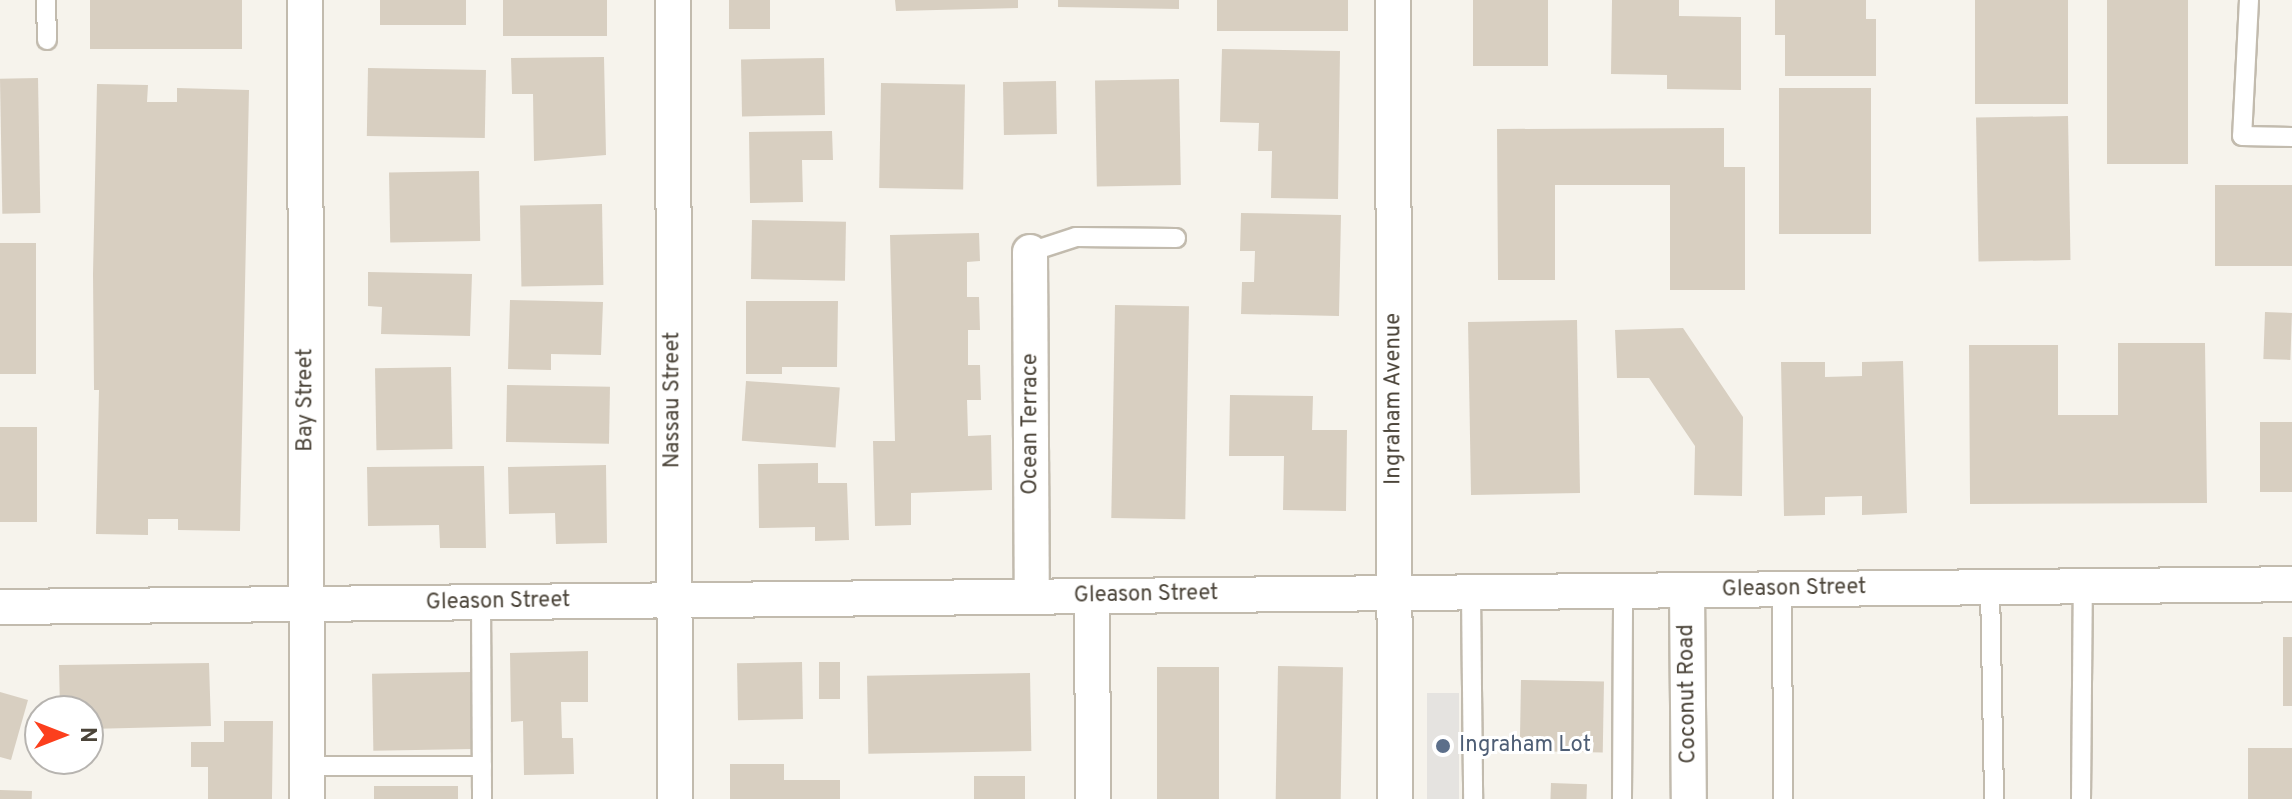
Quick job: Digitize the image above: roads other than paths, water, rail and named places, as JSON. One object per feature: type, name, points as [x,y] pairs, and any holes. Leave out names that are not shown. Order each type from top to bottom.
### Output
[{"type":"street","name":"Bay Street","points":[[305,0],[306,782]]},
{"type":"street","name":"Nassau Street","points":[[673,0],[675,799]]},
{"type":"street","name":"Ingraham Avenue","points":[[1393,0],[1395,799]]},
{"type":"street","name":"Ocean Terrace","points":[[1030,252],[1032,597]]},
{"type":"street","name":"Gleason Street","points":[[0,607],[2292,584]]},
{"type":"street","name":"Coconut Road","points":[[1687,590],[1689,799]]},
{"type":"street","points":[[1092,596],[1093,799]]},
{"type":"lane","points":[[46,0],[47,40]]},
{"type":"lane","points":[[2249,0],[2242,136],[2292,137]]},
{"type":"lane","points":[[1030,252],[1076,237],[1176,238]]},
{"type":"lane","points":[[2081,799],[2083,586]]},
{"type":"lane","points":[[1990,587],[1994,799]]},
{"type":"lane","points":[[1782,589],[1783,799]]},
{"type":"lane","points":[[1622,799],[1623,590]]},
{"type":"lane","points":[[1471,592],[1473,799]]},
{"type":"lane","points":[[481,602],[482,799]]},
{"type":"lane","points":[[306,782],[482,766]]},
{"type":"place","name":"Ingraham Lot","points":[[1443,746]]}]
